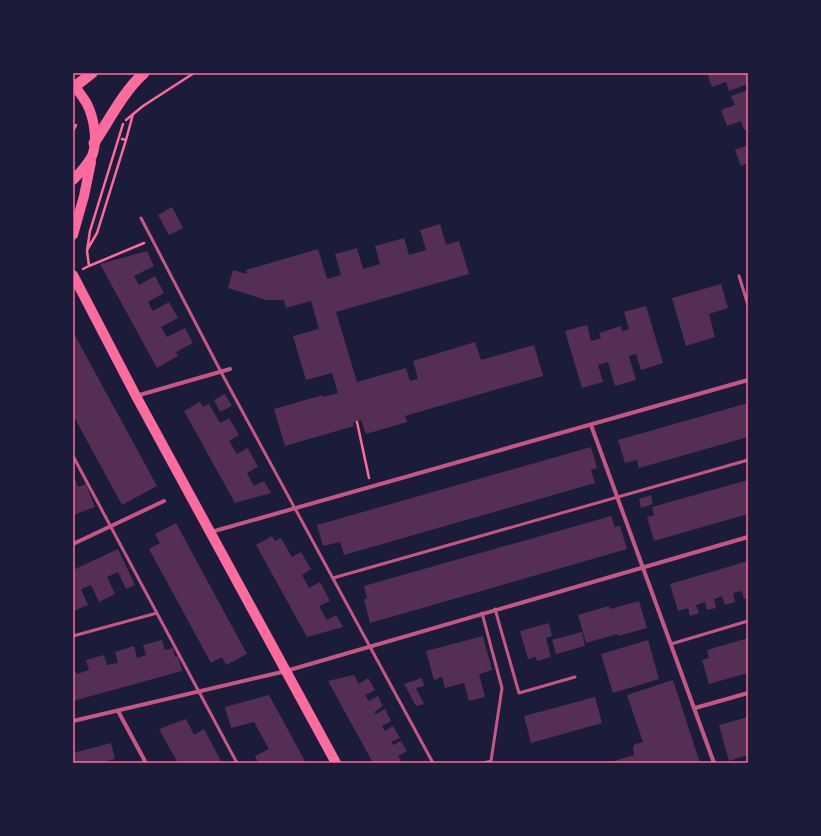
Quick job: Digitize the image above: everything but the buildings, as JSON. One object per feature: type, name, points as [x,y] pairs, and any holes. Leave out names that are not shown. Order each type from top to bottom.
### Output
[{"type":"highway","points":[[73,88],[92,73]]},
{"type":"highway","points":[[93,149],[128,90],[144,73]]},
{"type":"main road","points":[[73,84],[87,105],[94,126],[93,149],[84,196],[73,235]]},
{"type":"main road","points":[[73,180],[83,170],[93,149]]},
{"type":"main road","points":[[73,275],[136,396],[336,763]]},
{"type":"street","points":[[136,396],[221,372],[230,368]]},
{"type":"street","points":[[210,532],[748,380]]},
{"type":"street","points":[[591,425],[714,763]]},
{"type":"street","points":[[73,544],[164,501]]},
{"type":"street","points":[[73,721],[286,671],[748,537]]},
{"type":"street","points":[[695,708],[748,693]]},
{"type":"street","points":[[118,711],[146,763]]},
{"type":"lane","points":[[141,218],[221,372],[432,763]]},
{"type":"lane","points":[[739,276],[748,305]]},
{"type":"lane","points":[[73,456],[237,763]]},
{"type":"lane","points":[[333,578],[748,460]]},
{"type":"lane","points":[[496,609],[519,693],[575,677]]},
{"type":"lane","points":[[73,636],[157,613]]},
{"type":"lane","points":[[482,613],[502,688],[491,761],[484,763]]},
{"type":"lane","points":[[671,644],[748,621]]},
{"type":"path","points":[[89,266],[87,251],[90,231],[124,122],[143,106],[194,73]]},
{"type":"path","points":[[87,251],[97,233],[133,114]]},
{"type":"path","points":[[73,131],[76,125]]},
{"type":"path","points":[[122,139],[126,140]]},
{"type":"path","points":[[73,275],[89,266],[152,239]]},
{"type":"path","points":[[357,422],[370,487]]}]
